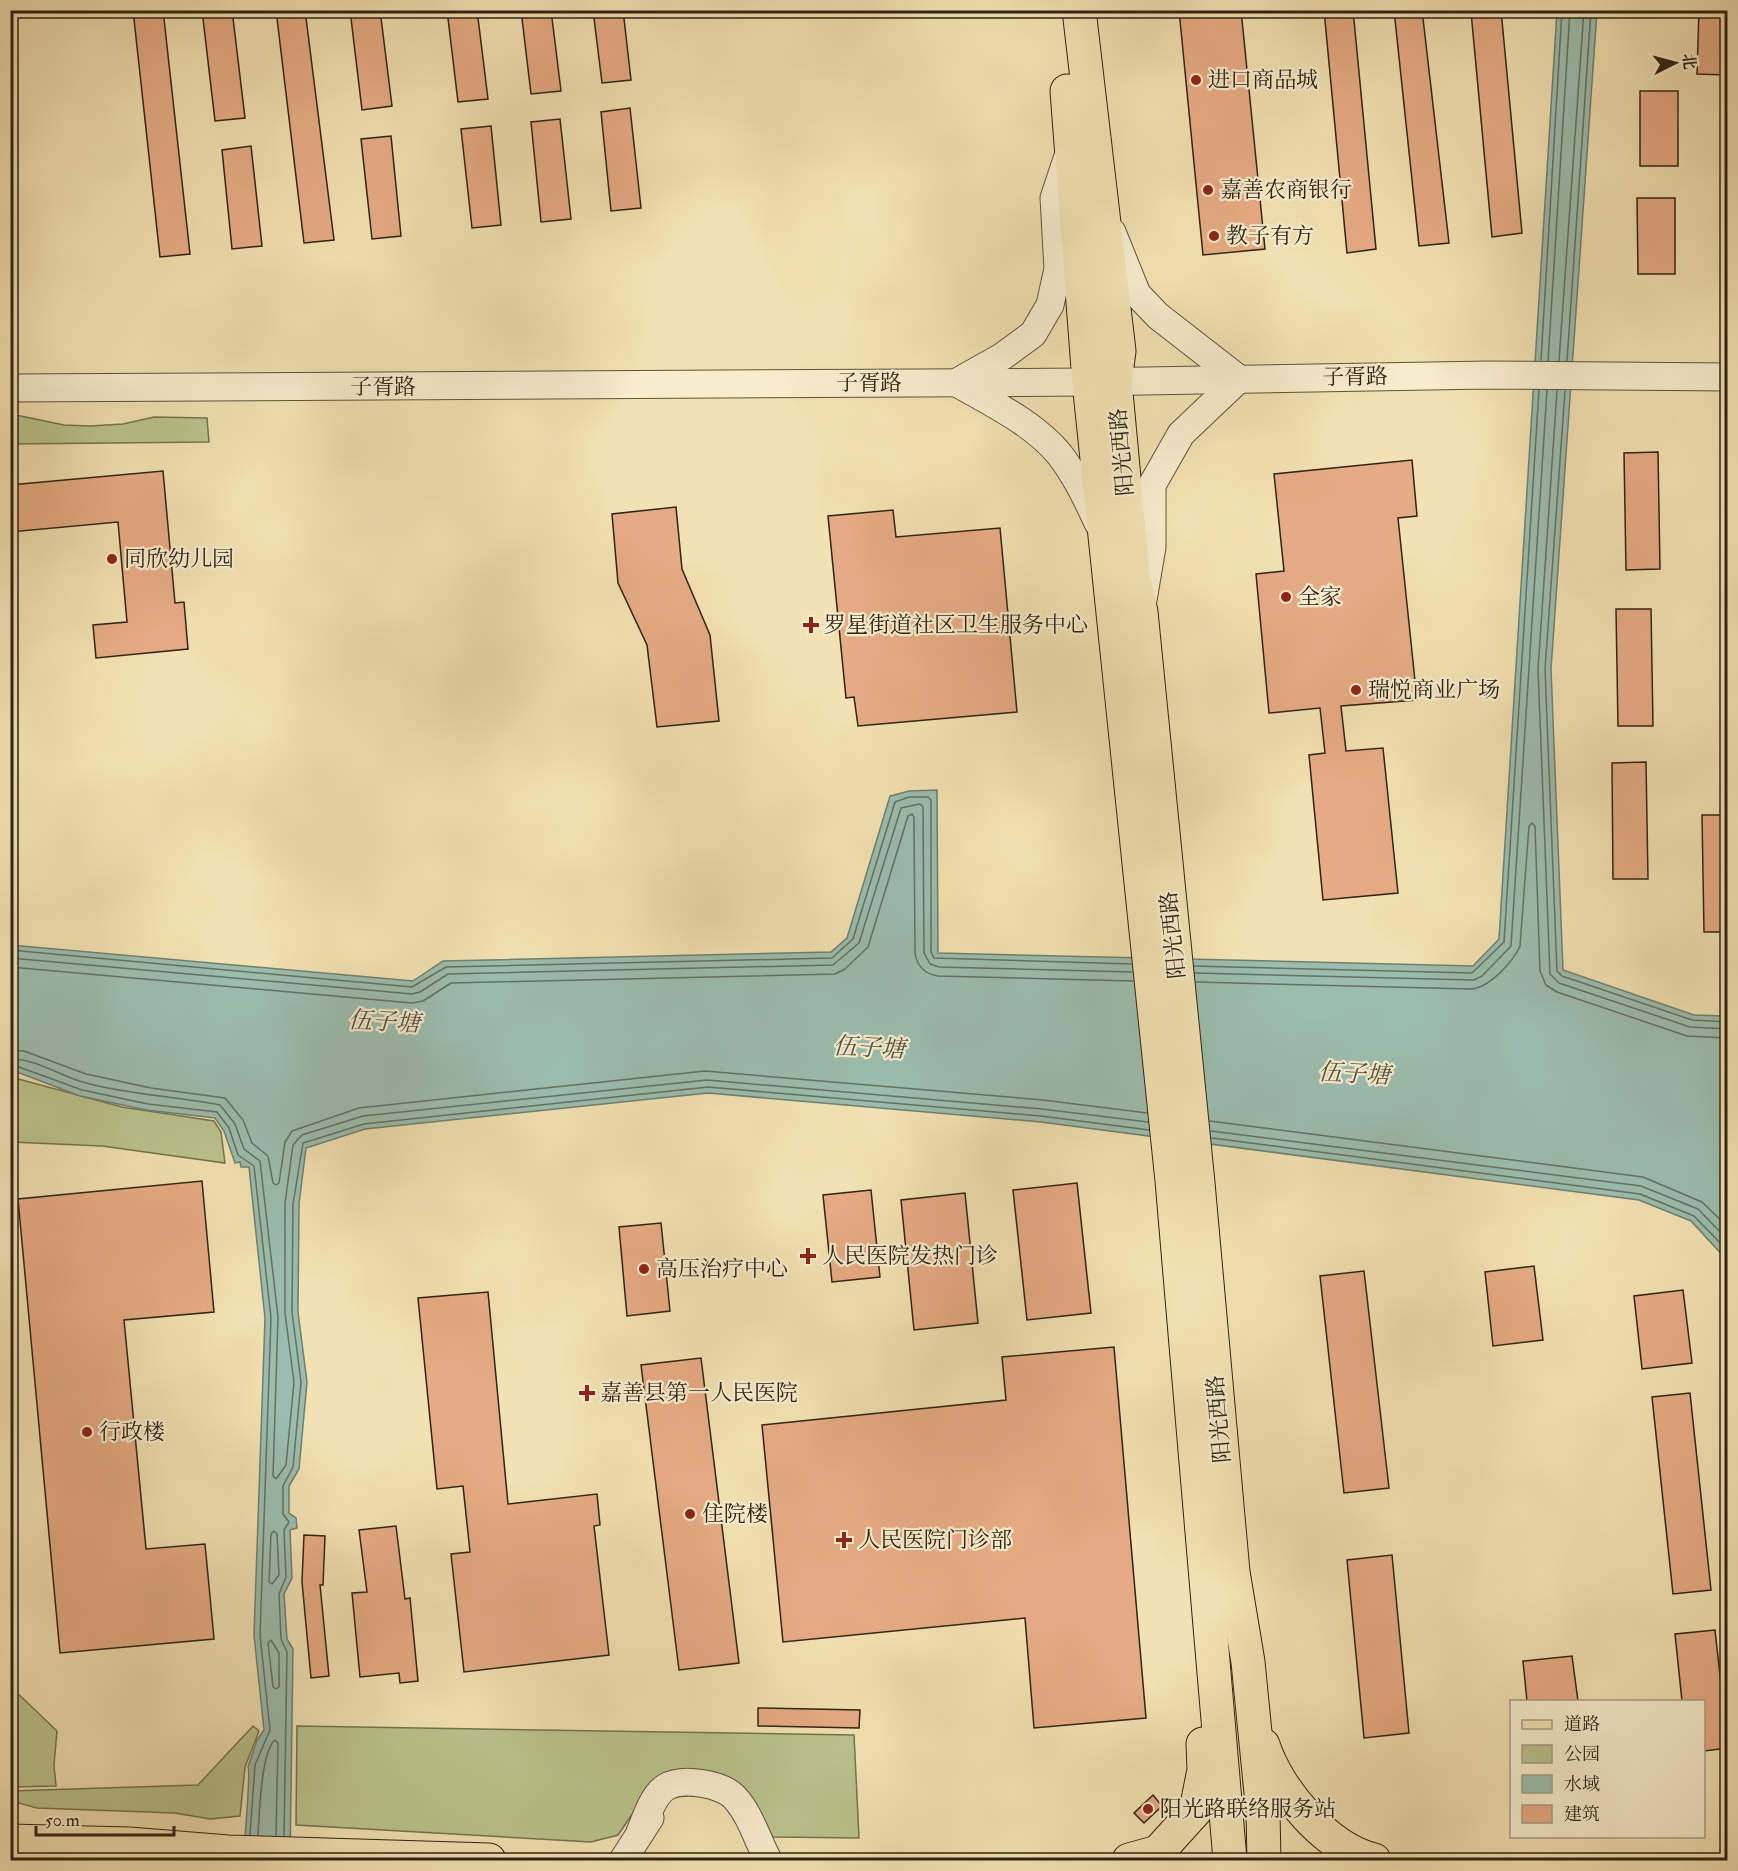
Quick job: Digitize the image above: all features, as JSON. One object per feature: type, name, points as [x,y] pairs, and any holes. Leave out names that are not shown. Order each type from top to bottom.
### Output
[{"type":"main road","name":"阳光西路","points":[[1059,10],[1070,150],[1102,382],[1141,612],[1160,924],[1185,1182],[1252,1708],[1263,1813],[1264,1860]]},
{"type":"main road","name":"阳光西路","points":[[1079,10],[1105,216],[1119,351],[1102,382],[1106,541],[1160,924]]},
{"type":"main road","name":"阳光西路","points":[[1185,1182],[1213,1648],[1230,1860]]},
{"type":"main road","points":[[1129,1860],[1158,1852],[1196,1810],[1204,1770],[1201,1698],[1213,1648]]},
{"type":"main road","points":[[1252,1708],[1267,1758],[1291,1796],[1327,1837],[1374,1860]]},
{"type":"main road","points":[[10,1821],[21,1827],[89,1843]]},
{"type":"main road","points":[[10,1841],[89,1843],[228,1852],[489,1860]]},
{"type":"street","points":[[1070,150],[1054,198],[1058,269],[1050,305],[1033,334],[1003,356],[956,382],[1024,423],[1058,453],[1082,488],[1106,541]]},
{"type":"street","points":[[1105,216],[1137,294],[1158,316],[1239,379],[1181,434],[1152,485],[1152,547],[1141,612]]},
{"type":"street","name":"子胥路","points":[[10,388],[1102,382],[1488,375],[1728,377]]},
{"type":"street","points":[[623,1860],[658,1807],[676,1798],[730,1803],[749,1823],[768,1860]]},
{"type":"green space","points":[[11,414],[64,425],[90,426],[123,424],[154,417],[207,418],[209,442],[11,444]]},
{"type":"green space","points":[[11,1077],[122,1107],[214,1121],[221,1132],[225,1163],[102,1146],[11,1142]]},
{"type":"green space","points":[[10,1686],[57,1731],[54,1765],[56,1786],[11,1787]]},
{"type":"green space","points":[[253,1726],[259,1731],[245,1767],[240,1816],[210,1819],[175,1813],[37,1808],[11,1801],[11,1791],[198,1785]]},
{"type":"green space","points":[[297,1726],[854,1735],[859,1838],[773,1837],[736,1783],[650,1788],[618,1835],[591,1842],[296,1825]]},
{"type":"water","name":"伍子塘","points":[[1557,11],[1597,11],[1551,669],[1563,970],[1694,1015],[1727,1016],[1727,1260],[1691,1221],[1639,1200],[1041,1122],[708,1093],[365,1129],[306,1148],[299,1204],[298,1312],[307,1382],[299,1469],[289,1486],[289,1513],[296,1518],[297,1528],[290,1530],[292,1578],[284,1594],[287,1639],[293,1649],[290,1860],[243,1860],[248,1767],[257,1740],[264,1730],[254,1635],[265,1318],[249,1167],[241,1167],[240,1162],[235,1163],[224,1131],[215,1118],[147,1110],[80,1096],[17,1072],[11,1073],[11,945],[413,981],[443,961],[831,952],[847,938],[890,796],[909,791],[937,790],[938,953],[1473,966],[1499,939]]},
{"type":"building","points":[[133,10],[163,10],[190,254],[160,257]]},
{"type":"building","points":[[202,10],[232,10],[245,118],[215,121]]},
{"type":"building","points":[[276,10],[305,10],[334,240],[304,243]]},
{"type":"building","points":[[350,10],[380,10],[392,106],[362,110]]},
{"type":"building","points":[[447,10],[477,10],[488,99],[458,102]]},
{"type":"building","points":[[521,10],[551,10],[561,91],[531,94]]},
{"type":"building","points":[[593,10],[623,10],[631,80],[602,83]]},
{"type":"building","points":[[1179,10],[1241,10],[1265,249],[1203,255]]},
{"type":"building","points":[[1324,10],[1353,10],[1376,249],[1347,253]]},
{"type":"building","points":[[1394,10],[1422,10],[1449,243],[1419,246]]},
{"type":"building","points":[[1501,10],[1522,233],[1492,237],[1471,12]]},
{"type":"building","points":[[1699,10],[1728,10],[1728,75],[1697,74]]},
{"type":"building","points":[[1640,91],[1678,91],[1678,166],[1640,166]]},
{"type":"building","points":[[630,108],[641,208],[611,211],[601,112]]},
{"type":"building","points":[[560,119],[571,219],[541,222],[531,122]]},
{"type":"building","points":[[491,126],[501,225],[472,228],[461,129]]},
{"type":"building","points":[[391,136],[401,236],[372,239],[361,139]]},
{"type":"building","points":[[251,146],[262,246],[232,249],[222,150]]},
{"type":"building","points":[[1637,198],[1675,198],[1675,274],[1638,274]]},
{"type":"building","points":[[1658,452],[1660,569],[1626,570],[1624,453]]},
{"type":"building","points":[[1412,460],[1417,516],[1398,518],[1417,700],[1341,706],[1346,751],[1383,748],[1398,893],[1323,900],[1309,755],[1325,753],[1320,708],[1269,713],[1256,574],[1284,571],[1274,474]]},
{"type":"building","points":[[163,471],[175,603],[184,602],[188,649],[96,658],[93,625],[127,622],[118,522],[10,532],[10,485]]},
{"type":"building","points":[[676,507],[682,569],[710,635],[719,721],[657,727],[647,645],[618,583],[612,514]]},
{"type":"building","points":[[893,510],[896,537],[1000,528],[1017,712],[858,726],[854,697],[846,698],[828,516]]},
{"type":"building","points":[[1616,609],[1651,609],[1653,726],[1618,726]]},
{"type":"building","points":[[1646,762],[1648,879],[1613,879],[1612,763]]},
{"type":"building","points":[[1702,815],[1728,815],[1728,932],[1704,932]]},
{"type":"building","name":"行政楼","points":[[202,1181],[214,1312],[124,1320],[146,1549],[205,1544],[214,1639],[60,1653],[18,1199]]},
{"type":"building","points":[[1077,1183],[1091,1313],[1027,1320],[1013,1190]]},
{"type":"building","points":[[871,1190],[880,1277],[832,1282],[823,1195]]},
{"type":"building","points":[[965,1193],[978,1323],[914,1330],[901,1200]]},
{"type":"building","name":"高压治疗中心","points":[[661,1223],[670,1311],[627,1316],[619,1227]]},
{"type":"building","points":[[1534,1266],[1543,1340],[1493,1346],[1485,1272]]},
{"type":"building","points":[[1364,1271],[1389,1488],[1344,1493],[1320,1276]]},
{"type":"building","points":[[1683,1290],[1692,1363],[1642,1369],[1634,1296]]},
{"type":"building","points":[[488,1292],[508,1504],[597,1494],[600,1525],[594,1526],[609,1655],[464,1672],[451,1554],[470,1552],[463,1486],[437,1489],[418,1298]]},
{"type":"building","points":[[1114,1347],[1146,1718],[1034,1728],[1025,1618],[783,1642],[762,1425],[1006,1400],[1002,1357]]},
{"type":"building","name":"住院楼","points":[[701,1358],[739,1663],[679,1670],[641,1365]]},
{"type":"building","points":[[1690,1393],[1711,1590],[1673,1594],[1652,1397]]},
{"type":"building","points":[[396,1526],[405,1599],[410,1598],[418,1681],[400,1683],[399,1673],[360,1677],[352,1593],[367,1592],[359,1530]]},
{"type":"building","points":[[304,1535],[325,1536],[323,1585],[320,1585],[329,1676],[311,1678],[302,1582]]},
{"type":"building","points":[[1392,1555],[1409,1733],[1364,1738],[1347,1560]]},
{"type":"building","points":[[1715,1630],[1728,1748],[1705,1751],[1705,1700],[1682,1700],[1675,1634]]},
{"type":"building","points":[[1572,1656],[1578,1700],[1527,1700],[1523,1661]]},
{"type":"building","points":[[758,1708],[860,1710],[859,1728],[758,1726]]},
{"type":"building","name":"阳光路联络服务站","points":[[1153,1795],[1162,1806],[1144,1823],[1134,1813]]},
{"type":"place","name":"进口商品城","points":[[1196,80]]},
{"type":"place","name":"嘉善农商银行","points":[[1208,190]]},
{"type":"place","name":"教子有方","points":[[1214,236]]},
{"type":"place","name":"同欣幼儿园","points":[[112,559]]},
{"type":"place","name":"全家","points":[[1286,597]]},
{"type":"place","name":"罗星街道社区卫生服务中心","points":[[811,625]]},
{"type":"place","name":"瑞悦商业广场","points":[[1356,690]]},
{"type":"place","name":"人民医院发热门诊","points":[[808,1256]]},
{"type":"place","name":"高压治疗中心","points":[[644,1269]]},
{"type":"place","name":"嘉善县第一人民医院","points":[[587,1393]]},
{"type":"place","name":"行政楼","points":[[87,1432]]},
{"type":"place","name":"住院楼","points":[[690,1514]]},
{"type":"place","name":"人民医院门诊部","points":[[844,1540]]},
{"type":"place","name":"阳光路联络服务站","points":[[1148,1809]]}]
